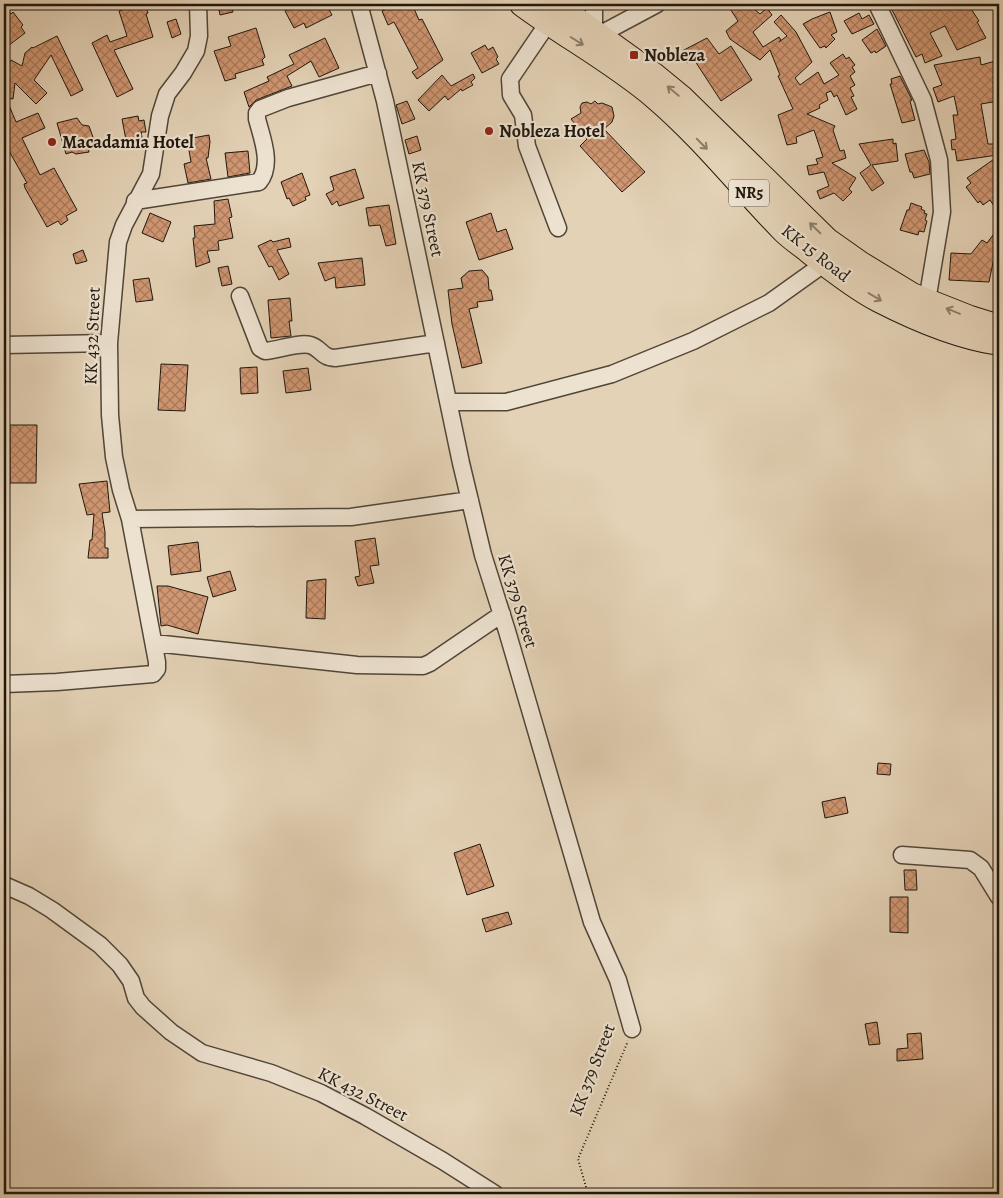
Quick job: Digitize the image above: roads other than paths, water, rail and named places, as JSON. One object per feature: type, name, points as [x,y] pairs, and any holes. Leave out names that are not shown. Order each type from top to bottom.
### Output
[{"type":"highway","name":"KK 15 Road","points":[[522,4],[552,14],[596,33],[654,75],[682,98],[827,240],[895,286],[970,318],[999,327]]},
{"type":"highway","name":"KK 15 Road","points":[[552,14],[582,44],[655,97],[786,232],[825,264],[877,299],[945,328],[979,340],[999,343]]},
{"type":"street","name":"KK 432 Street","points":[[4,684],[144,675],[153,674],[157,669],[130,519],[114,457],[110,416],[109,343],[118,242],[135,201],[151,174],[161,111],[167,94],[183,73],[196,51],[199,36],[198,4]]},
{"type":"street","name":"KK 379 Street","points":[[359,4],[386,101],[436,343],[483,555],[592,922],[618,980],[632,1030]]},
{"type":"street","points":[[594,4],[596,33],[657,4]]},
{"type":"street","points":[[877,4],[923,100],[939,160],[942,212],[927,301]]},
{"type":"street","points":[[552,14],[510,79],[510,86],[511,95],[522,115],[527,146],[558,228]]},
{"type":"street","points":[[135,201],[259,182],[266,163],[257,119],[257,113],[260,110],[288,98],[378,73]]},
{"type":"street","points":[[449,402],[506,402],[612,374],[694,341],[769,303],[825,264]]},
{"type":"street","points":[[240,296],[260,348],[265,350],[307,345],[314,346],[327,358],[335,358],[436,343]]},
{"type":"street","points":[[4,345],[109,343]]},
{"type":"street","points":[[130,519],[351,517],[470,500]]},
{"type":"street","points":[[154,644],[357,665],[423,666],[502,614]]},
{"type":"street","points":[[902,855],[970,860],[993,878],[999,897]]},
{"type":"street","name":"KK 432 Street","points":[[4,885],[52,910],[100,945],[120,964],[131,982],[136,998],[143,1007],[170,1032],[202,1053],[271,1072],[321,1094],[365,1116],[495,1194]]},
{"type":"place","name":"Nobleza","points":[[634,55]]},
{"type":"place","name":"Nobleza Hotel","points":[[489,131]]},
{"type":"place","name":"Macadamia Hotel","points":[[52,142]]}]
